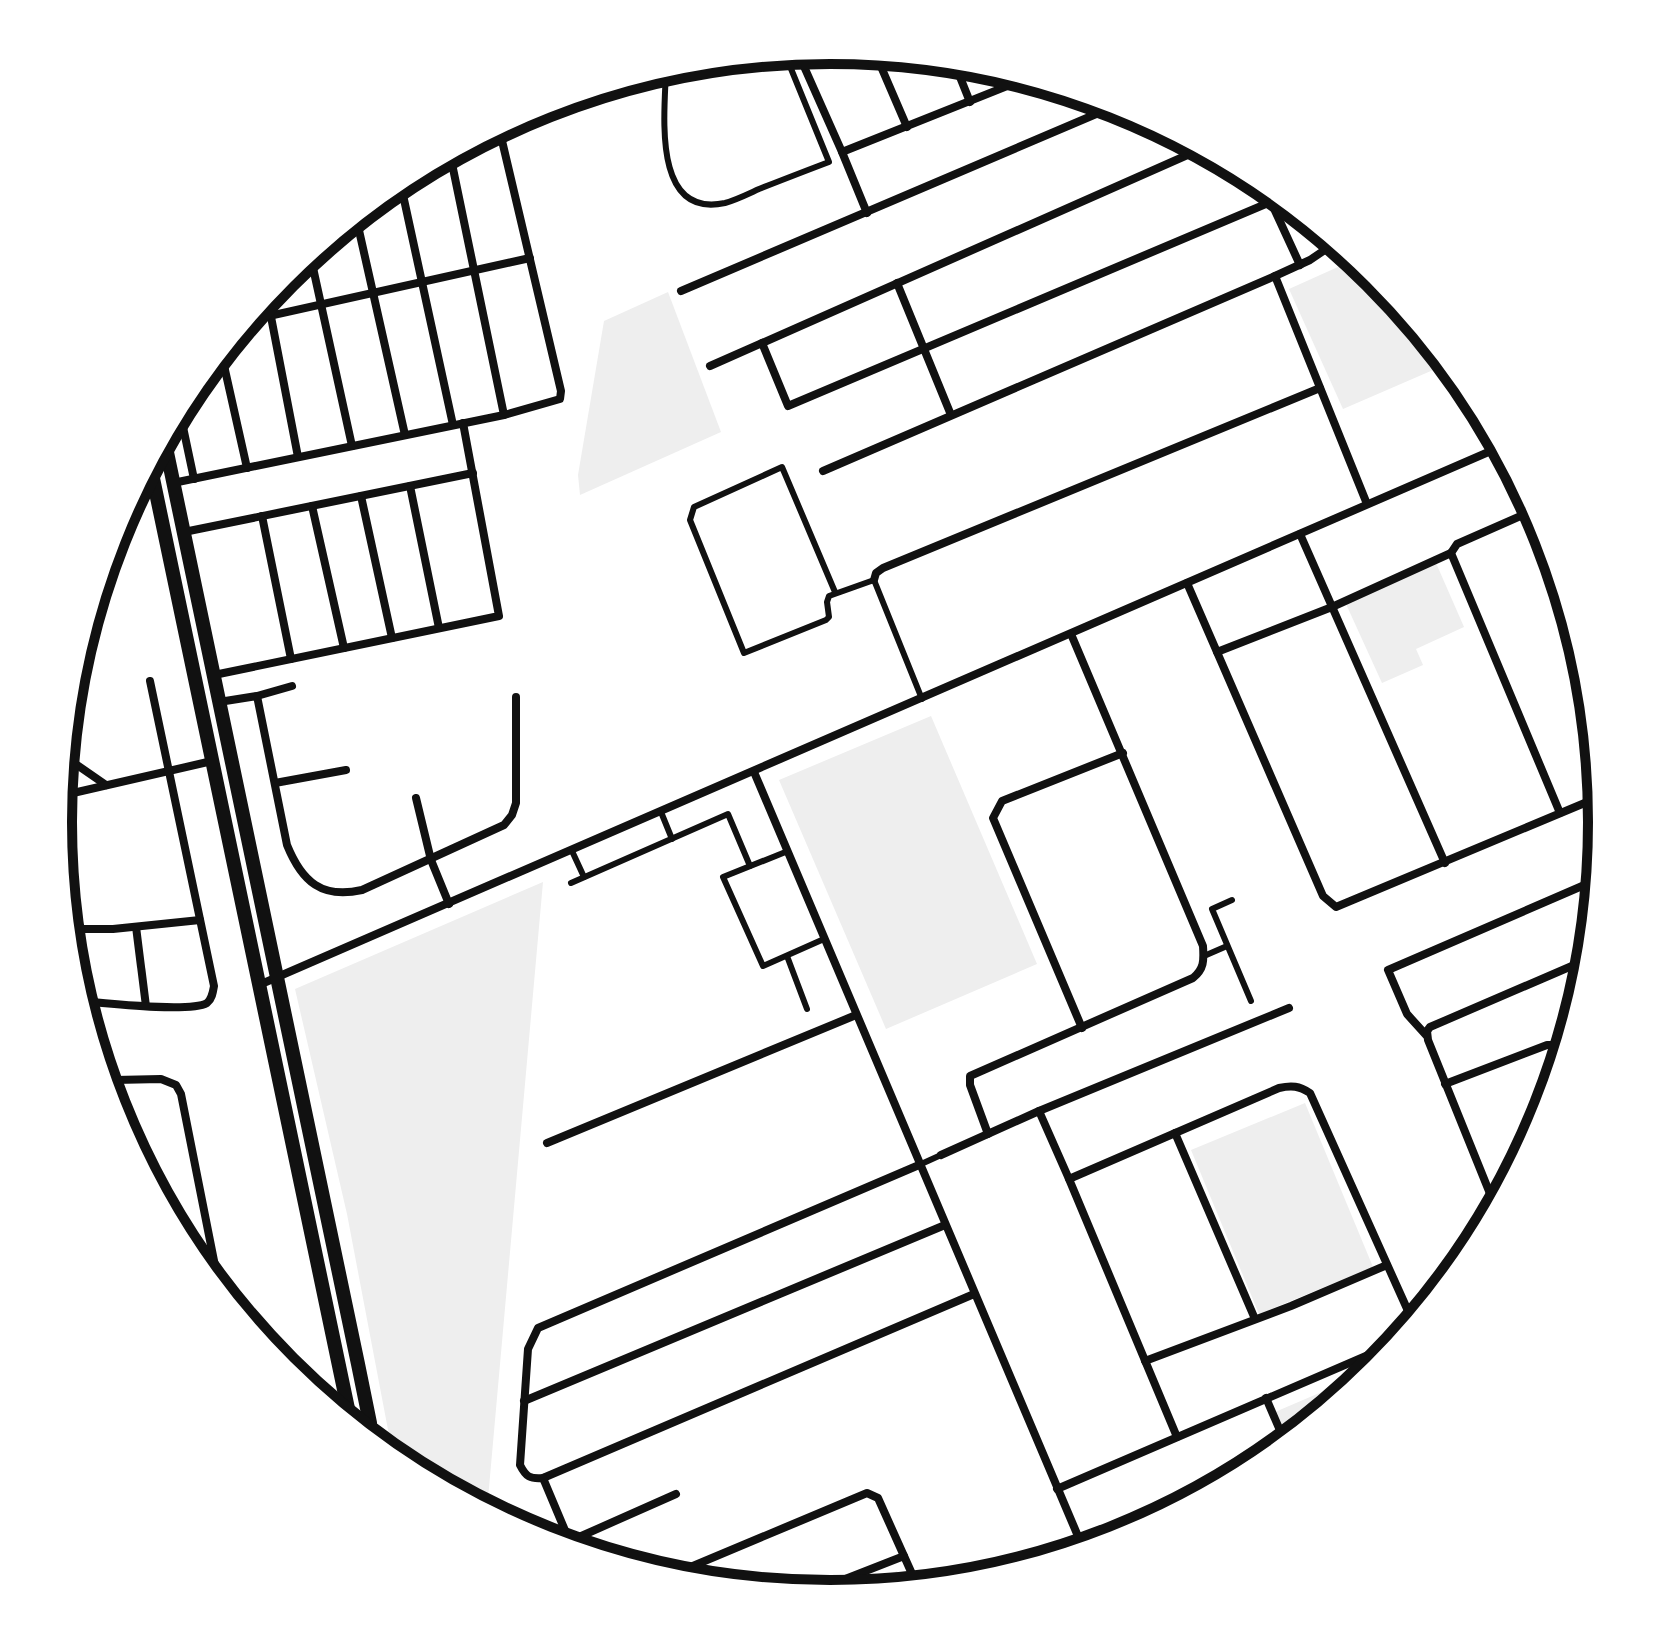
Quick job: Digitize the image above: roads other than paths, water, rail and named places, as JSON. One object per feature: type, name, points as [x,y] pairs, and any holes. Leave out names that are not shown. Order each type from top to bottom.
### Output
[{"type":"street","points":[[803,65],[867,213]]},
{"type":"street","points":[[881,66],[907,127]]},
{"type":"street","points":[[960,76],[970,102]]},
{"type":"street","points":[[842,152],[1008,86]]},
{"type":"street","points":[[681,291],[1098,113]]},
{"type":"street","points":[[173,483],[504,415],[557,400],[562,395],[502,139]]},
{"type":"street","points":[[710,366],[1188,155]]},
{"type":"street","points":[[452,165],[504,415]]},
{"type":"street","points":[[214,675],[497,616],[500,612],[473,473],[422,281],[403,195]]},
{"type":"street","points":[[762,343],[788,406],[1267,204]]},
{"type":"street","points":[[1274,209],[1300,265]]},
{"type":"street","points":[[359,229],[405,435]]},
{"type":"street","points":[[823,471],[1300,265],[1325,249]]},
{"type":"street","points":[[265,316],[530,258]]},
{"type":"street","points":[[313,268],[352,446]]},
{"type":"street","points":[[1275,276],[1367,504]]},
{"type":"street","points":[[897,283],[951,415]]},
{"type":"street","points":[[270,311],[298,457]]},
{"type":"street","points":[[224,366],[247,468]]},
{"type":"street","points":[[874,580],[876,573],[883,568],[1320,388]]},
{"type":"street","points":[[183,427],[194,479]]},
{"type":"street","points":[[259,985],[1490,451]]},
{"type":"street","points":[[167,454],[370,1424]]},
{"type":"street","points":[[184,532],[473,473]]},
{"type":"street","points":[[153,480],[347,1406]]},
{"type":"street","points":[[410,486],[439,628]]},
{"type":"street","points":[[361,496],[392,638]]},
{"type":"street","points":[[312,506],[344,648]]},
{"type":"street","points":[[1217,652],[1332,607],[1451,553],[1457,544],[1522,515]]},
{"type":"street","points":[[262,516],[291,659]]},
{"type":"street","points":[[1300,534],[1445,863]]},
{"type":"street","points":[[1451,553],[1560,813]]},
{"type":"street","points":[[1187,583],[1329,904],[1343,906],[1587,802]]},
{"type":"street","points":[[988,1134],[970,1085],[970,1076],[1193,978],[1201,971],[1204,956],[1203,946],[1071,634]]},
{"type":"street","points":[[93,1002],[146,1006],[202,1004],[212,996],[214,986],[150,681]]},
{"type":"street","points":[[219,702],[292,686]]},
{"type":"street","points":[[257,696],[287,845],[306,878],[327,892],[344,894],[362,890],[504,825],[516,803],[516,697]]},
{"type":"street","points":[[1082,1028],[993,818],[1002,801],[1123,753]]},
{"type":"street","points":[[73,793],[212,761]]},
{"type":"street","points":[[74,763],[106,785]]},
{"type":"street","points":[[275,783],[346,770]]},
{"type":"street","points":[[754,772],[1079,1538]]},
{"type":"street","points":[[416,798],[431,860],[449,904]]},
{"type":"street","points":[[1490,1194],[1426,1035],[1407,1014],[1388,970],[1585,885]]},
{"type":"street","points":[[79,929],[200,920]]},
{"type":"street","points":[[136,927],[146,1006]]},
{"type":"street","points":[[1426,1035],[1430,1027],[1574,965]]},
{"type":"street","points":[[941,1155],[1289,1008]]},
{"type":"street","points":[[547,1143],[856,1015]]},
{"type":"street","points":[[1445,1084],[1554,1045]]},
{"type":"street","points":[[117,1080],[161,1079],[176,1085],[181,1094],[215,1265]]},
{"type":"street","points":[[1069,1179],[1279,1088],[1291,1085],[1301,1087],[1310,1093],[1408,1311]]},
{"type":"street","points":[[1039,1111],[1177,1437]]},
{"type":"street","points":[[1175,1133],[1255,1319]]},
{"type":"street","points":[[919,1165],[547,1322],[532,1336],[528,1349],[520,1465],[525,1475],[532,1479],[543,1478],[974,1294]]},
{"type":"street","points":[[524,1401],[945,1225]]},
{"type":"street","points":[[1145,1361],[1387,1265]]},
{"type":"street","points":[[1057,1489],[1368,1355]]},
{"type":"street","points":[[1266,1398],[1280,1431]]},
{"type":"street","points":[[543,1478],[566,1532]]},
{"type":"street","points":[[691,1567],[867,1493],[878,1498],[913,1575]]},
{"type":"street","points":[[582,1539],[676,1494]]},
{"type":"street","points":[[844,1579],[904,1556]]},
{"type":"lane","points":[[666,83],[664,139],[667,164],[675,183],[690,199],[706,205],[726,203],[829,162],[790,66]]},
{"type":"lane","points":[[835,592],[782,467],[694,507],[690,520],[744,653],[826,620],[829,617],[829,596],[874,580],[922,699]]},
{"type":"lane","points":[[661,812],[672,839]]},
{"type":"lane","points":[[571,883],[728,814],[750,866]]},
{"type":"lane","points":[[572,851],[584,877]]},
{"type":"lane","points":[[788,851],[723,877],[763,966],[824,939]]},
{"type":"lane","points":[[1232,900],[1212,909],[1251,1001]]},
{"type":"lane","points":[[1204,956],[1227,946]]},
{"type":"lane","points":[[787,956],[807,1009]]},
{"type":"lane","points":[[919,1165],[941,1155]]}]
